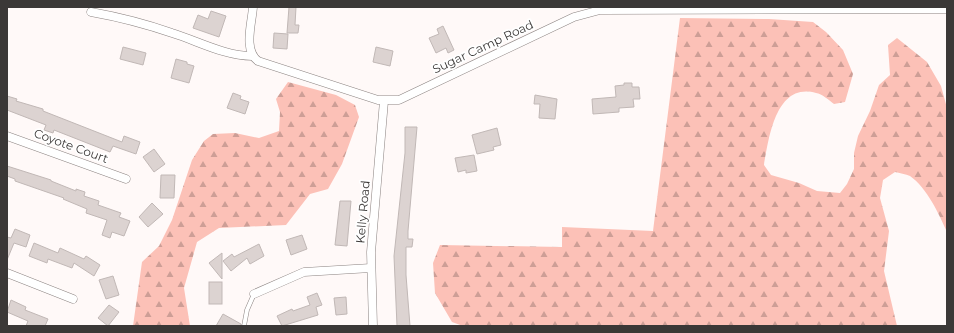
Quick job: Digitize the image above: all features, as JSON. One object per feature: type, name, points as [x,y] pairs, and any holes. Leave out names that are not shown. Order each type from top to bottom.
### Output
[{"type":"street","points":[[252,56],[250,48],[253,7]]},
{"type":"street","name":"Sugar Camp Road","points":[[91,12],[119,17],[157,28],[239,56],[252,56],[258,61],[384,101],[399,100],[574,17],[600,10],[947,9]]},
{"type":"street","name":"Kelly Road","points":[[373,326],[371,268],[384,101]]},
{"type":"street","name":"Coyote Court","points":[[7,136],[126,179]]},
{"type":"street","points":[[254,294],[304,272],[371,268]]},
{"type":"street","points":[[7,273],[73,299]]},
{"type":"lane","points":[[244,326],[247,310],[254,294]]},
{"type":"green space","points":[[680,18],[769,19],[813,22],[826,32],[843,50],[853,74],[845,102],[834,104],[816,93],[802,92],[792,96],[783,104],[777,114],[772,127],[766,153],[764,165],[771,175],[799,183],[817,191],[840,193],[847,184],[854,169],[854,153],[858,136],[870,111],[879,85],[890,75],[888,45],[897,38],[927,62],[941,86],[947,108],[947,232],[927,194],[910,176],[895,172],[883,180],[880,198],[889,231],[884,271],[897,326],[463,326],[452,322],[435,293],[433,263],[440,245],[562,247],[562,227],[653,231]]},
{"type":"green space","points":[[288,82],[336,95],[355,105],[359,117],[342,164],[328,189],[310,194],[286,225],[219,228],[197,242],[184,288],[190,326],[133,326],[142,262],[159,246],[172,220],[192,160],[204,141],[213,134],[235,133],[259,138],[279,131],[280,112],[276,99]]},
{"type":"building","points":[[289,7],[296,7],[295,25],[299,25],[298,33],[287,33]]},
{"type":"building","points":[[211,11],[226,16],[219,37],[193,28],[198,15],[208,19]]},
{"type":"building","points":[[443,26],[454,50],[448,53],[446,48],[436,53],[429,38],[439,34],[437,29]]},
{"type":"building","points":[[274,33],[288,34],[287,49],[273,48]]},
{"type":"building","points":[[123,47],[146,53],[143,65],[120,59]]},
{"type":"building","points":[[376,47],[393,51],[390,66],[373,62]]},
{"type":"building","points":[[176,59],[194,66],[189,83],[171,78]]},
{"type":"building","points":[[624,83],[632,83],[632,87],[639,87],[640,99],[633,99],[634,107],[619,108],[619,112],[593,114],[592,99],[616,97],[615,86],[624,85]]},
{"type":"building","points":[[233,93],[241,96],[240,99],[249,102],[245,114],[227,108]]},
{"type":"building","points":[[535,95],[557,99],[555,119],[539,118],[540,104],[534,104]]},
{"type":"building","points":[[7,96],[17,99],[16,101],[43,109],[43,111],[122,142],[124,136],[140,142],[136,154],[113,146],[110,152],[54,130],[53,133],[44,130],[46,125],[7,110]]},
{"type":"building","points":[[405,127],[417,127],[408,231],[408,239],[413,239],[412,247],[406,247],[406,275],[410,326],[397,326],[394,256],[405,153]]},
{"type":"building","points":[[497,128],[501,145],[493,147],[494,150],[477,154],[472,135]]},
{"type":"building","points":[[154,149],[165,164],[154,172],[143,157]]},
{"type":"building","points":[[474,155],[477,171],[466,173],[466,170],[458,172],[455,158]]},
{"type":"building","points":[[7,166],[51,180],[76,191],[76,189],[85,192],[84,196],[99,201],[98,205],[121,213],[119,217],[130,221],[124,236],[112,232],[110,238],[102,235],[107,220],[86,213],[87,209],[63,199],[64,198],[15,181],[15,179],[7,176]]},
{"type":"building","points":[[161,175],[175,175],[174,198],[160,198]]},
{"type":"building","points":[[340,201],[351,201],[347,246],[335,245]]},
{"type":"building","points":[[152,203],[163,214],[148,227],[139,217]]},
{"type":"building","points":[[15,229],[30,235],[26,247],[14,243],[7,260],[7,237],[11,238]]},
{"type":"building","points":[[302,235],[307,249],[291,255],[286,240]]},
{"type":"building","points":[[34,243],[58,253],[60,248],[84,259],[86,256],[100,265],[94,276],[74,263],[72,268],[48,259],[47,263],[29,256]]},
{"type":"building","points":[[259,244],[264,256],[250,264],[247,258],[231,271],[223,261],[232,254],[234,257]]},
{"type":"building","points":[[222,253],[222,279],[209,263]]},
{"type":"building","points":[[113,276],[119,295],[106,299],[99,280]]},
{"type":"building","points":[[209,282],[222,282],[222,304],[209,304]]},
{"type":"building","points":[[317,293],[322,305],[316,307],[318,315],[282,326],[277,316],[292,309],[293,311],[310,305],[307,297]]},
{"type":"building","points":[[346,297],[347,314],[336,315],[334,298]]},
{"type":"building","points":[[11,300],[26,307],[25,310],[48,319],[45,326],[26,326],[28,321],[7,312]]},
{"type":"building","points":[[109,305],[119,312],[108,326],[98,318]]},
{"type":"building","points":[[223,314],[241,324],[241,326],[216,326]]}]
